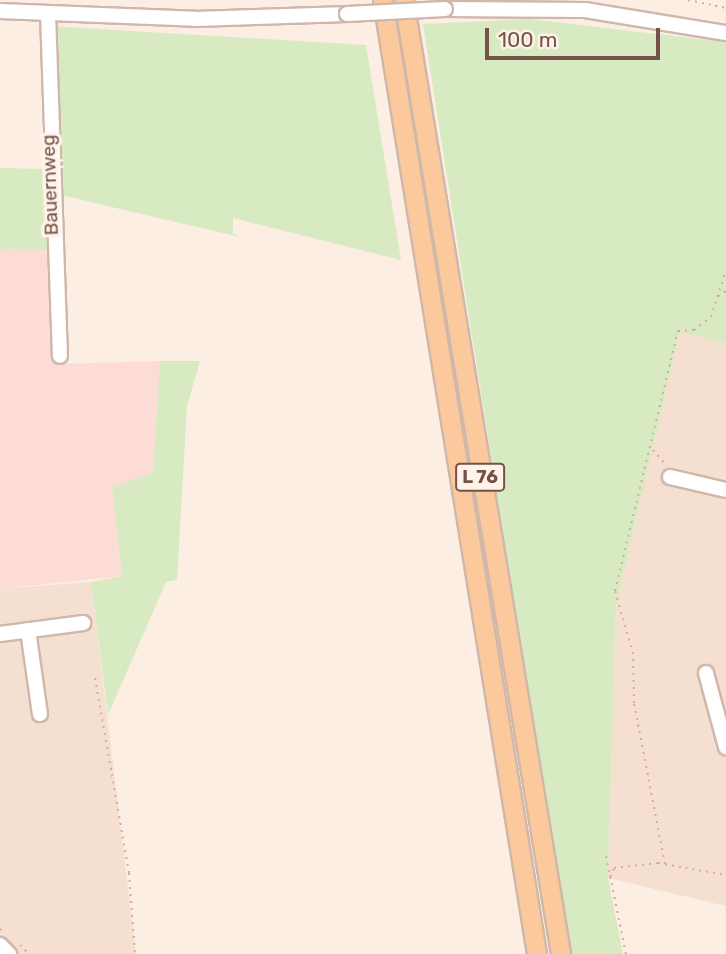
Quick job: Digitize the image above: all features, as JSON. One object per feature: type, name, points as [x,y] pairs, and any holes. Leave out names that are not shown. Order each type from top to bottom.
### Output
[{"type":"main road","name":"L 76","points":[[383,0],[537,954]]},
{"type":"main road","name":"L 76","points":[[404,0],[561,954]]},
{"type":"street","points":[[0,11],[195,19],[445,9],[575,9],[726,33]]},
{"type":"street","name":"Bauernweg","points":[[48,14],[60,356]]},
{"type":"street","points":[[670,477],[726,490]]},
{"type":"street","points":[[0,634],[83,623]]},
{"type":"street","points":[[28,630],[40,715]]},
{"type":"street","points":[[706,673],[726,747]]},
{"type":"street","points":[[0,945],[9,954]]},
{"type":"path","points":[[688,0],[726,8]]},
{"type":"path","points":[[665,864],[634,703],[633,654],[615,598],[678,331],[694,330],[711,317],[726,270]]},
{"type":"path","points":[[717,297],[726,291]]},
{"type":"path","points":[[652,450],[660,454],[670,477]]},
{"type":"path","points":[[94,678],[129,873],[135,954]]},
{"type":"path","points":[[606,856],[626,954]]},
{"type":"path","points":[[610,877],[614,868],[626,865],[665,864],[726,875]]},
{"type":"shaded area","points":[[0,249],[49,250],[58,364],[160,361],[153,473],[112,488],[122,576],[0,589]]},
{"type":"shaded area","points":[[680,331],[726,343],[726,906],[608,878],[616,606]]},
{"type":"shaded area","points":[[91,582],[136,954],[0,954],[0,589]]},
{"type":"green space","points":[[529,19],[726,42],[726,343],[680,332],[616,606],[608,878],[623,954],[569,954],[423,24]]},
{"type":"green space","points":[[50,26],[366,45],[401,260],[233,218],[233,233],[240,237],[52,193]]},
{"type":"green space","points":[[0,168],[47,169],[49,250],[0,249]]},
{"type":"green space","points":[[160,361],[200,361],[187,406],[177,580],[166,582],[108,715],[91,582],[122,576],[112,488],[153,472]]}]
